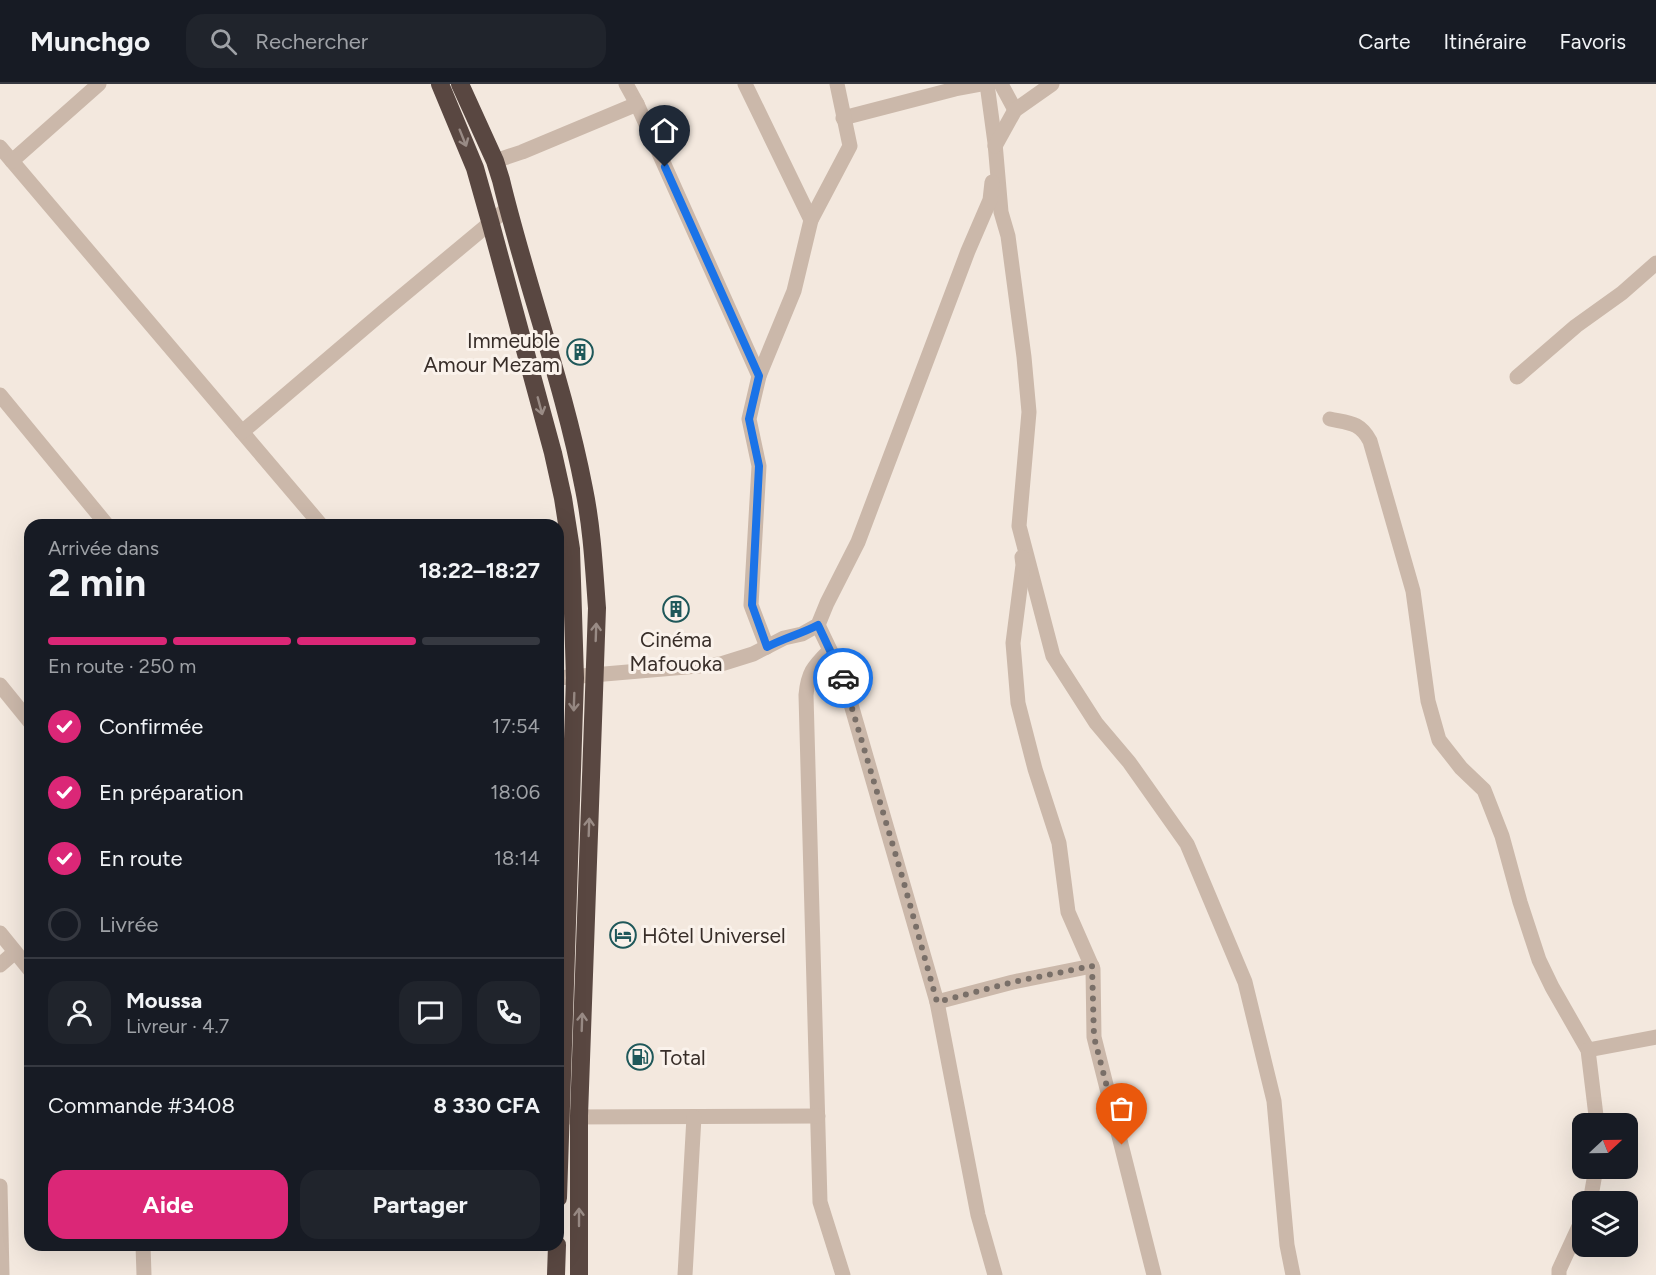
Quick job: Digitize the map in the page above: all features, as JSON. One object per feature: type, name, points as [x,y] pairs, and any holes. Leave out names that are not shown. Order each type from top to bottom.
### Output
[{"type":"highway","points":[[441,84],[475,168],[553,453],[563,498],[571,549],[564,866]]},
{"type":"highway","points":[[460,84],[495,161],[573,438],[585,491],[597,608],[579,1116],[579,1275]]},
{"type":"highway","points":[[556,1275],[557,1251]]},
{"type":"street","points":[[12,161],[99,84]]},
{"type":"street","points":[[626,84],[759,376]]},
{"type":"street","points":[[745,84],[811,220]]},
{"type":"street","points":[[767,647],[752,605],[759,466],[749,419],[759,376],[795,291],[811,220],[850,146],[837,84]]},
{"type":"street","points":[[843,118],[955,89],[984,84],[995,144],[1001,212],[1008,236],[1029,412],[1019,526],[1023,565],[1013,643],[1018,703],[1035,769],[1059,843],[1068,912],[1092,966],[1094,1037],[1154,1275]]},
{"type":"street","points":[[1001,84],[1015,110]]},
{"type":"street","points":[[567,678],[721,664],[745,657],[784,638],[802,634],[818,625],[858,542],[963,262],[990,201],[995,144],[1015,110],[1052,84]]},
{"type":"street","points":[[495,161],[637,104]]},
{"type":"street","points":[[0,147],[316,519]]},
{"type":"street","points":[[242,432],[508,208]]},
{"type":"street","points":[[1517,377],[1576,326],[1622,293],[1656,263]]},
{"type":"street","points":[[0,395],[102,519]]},
{"type":"street","points":[[1330,418],[1355,424],[1364,431],[1370,441],[1413,591],[1428,701],[1439,740],[1461,768],[1484,790],[1502,836],[1539,960],[1588,1050],[1596,1113]]},
{"type":"street","points":[[1019,526],[1053,656],[1096,723],[1129,762],[1187,844],[1245,982],[1274,1101],[1287,1245],[1293,1275]]},
{"type":"street","points":[[818,625],[843,677],[937,1002],[978,1215],[995,1275]]},
{"type":"street","points":[[829,651],[815,665],[808,678],[806,695],[820,1202],[843,1275]]},
{"type":"street","points":[[0,685],[24,715]]},
{"type":"street","points":[[0,933],[24,963]]},
{"type":"street","points":[[0,965],[15,952]]},
{"type":"street","points":[[937,1002],[1013,982],[1092,966]]},
{"type":"street","points":[[1588,1050],[1656,1037]]},
{"type":"street","points":[[564,1117],[818,1116]]},
{"type":"street","points":[[685,1275],[694,1117]]},
{"type":"street","points":[[0,1186],[2,1194],[2,1275]]},
{"type":"street","points":[[1559,1275],[1559,1270],[1572,1242]]},
{"type":"street","points":[[143,1251],[144,1275]]},
{"type":"way so far","points":[[843,678],[937,1002],[1013,982],[1092,966],[1094,1037],[1122,1145]]},
{"type":"place","name":"Immeuble Amour Mezam","points":[[580,352]]},
{"type":"place","name":"Cinéma Mafouoka","points":[[676,609]]},
{"type":"place","name":"Hôtel Universel","points":[[623,935]]},
{"type":"place","name":"Total","points":[[640,1057]]},
{"type":"route","points":[[665,167],[759,376],[749,419],[759,466],[752,605],[767,647],[784,638],[802,634],[818,625],[843,678]]}]
